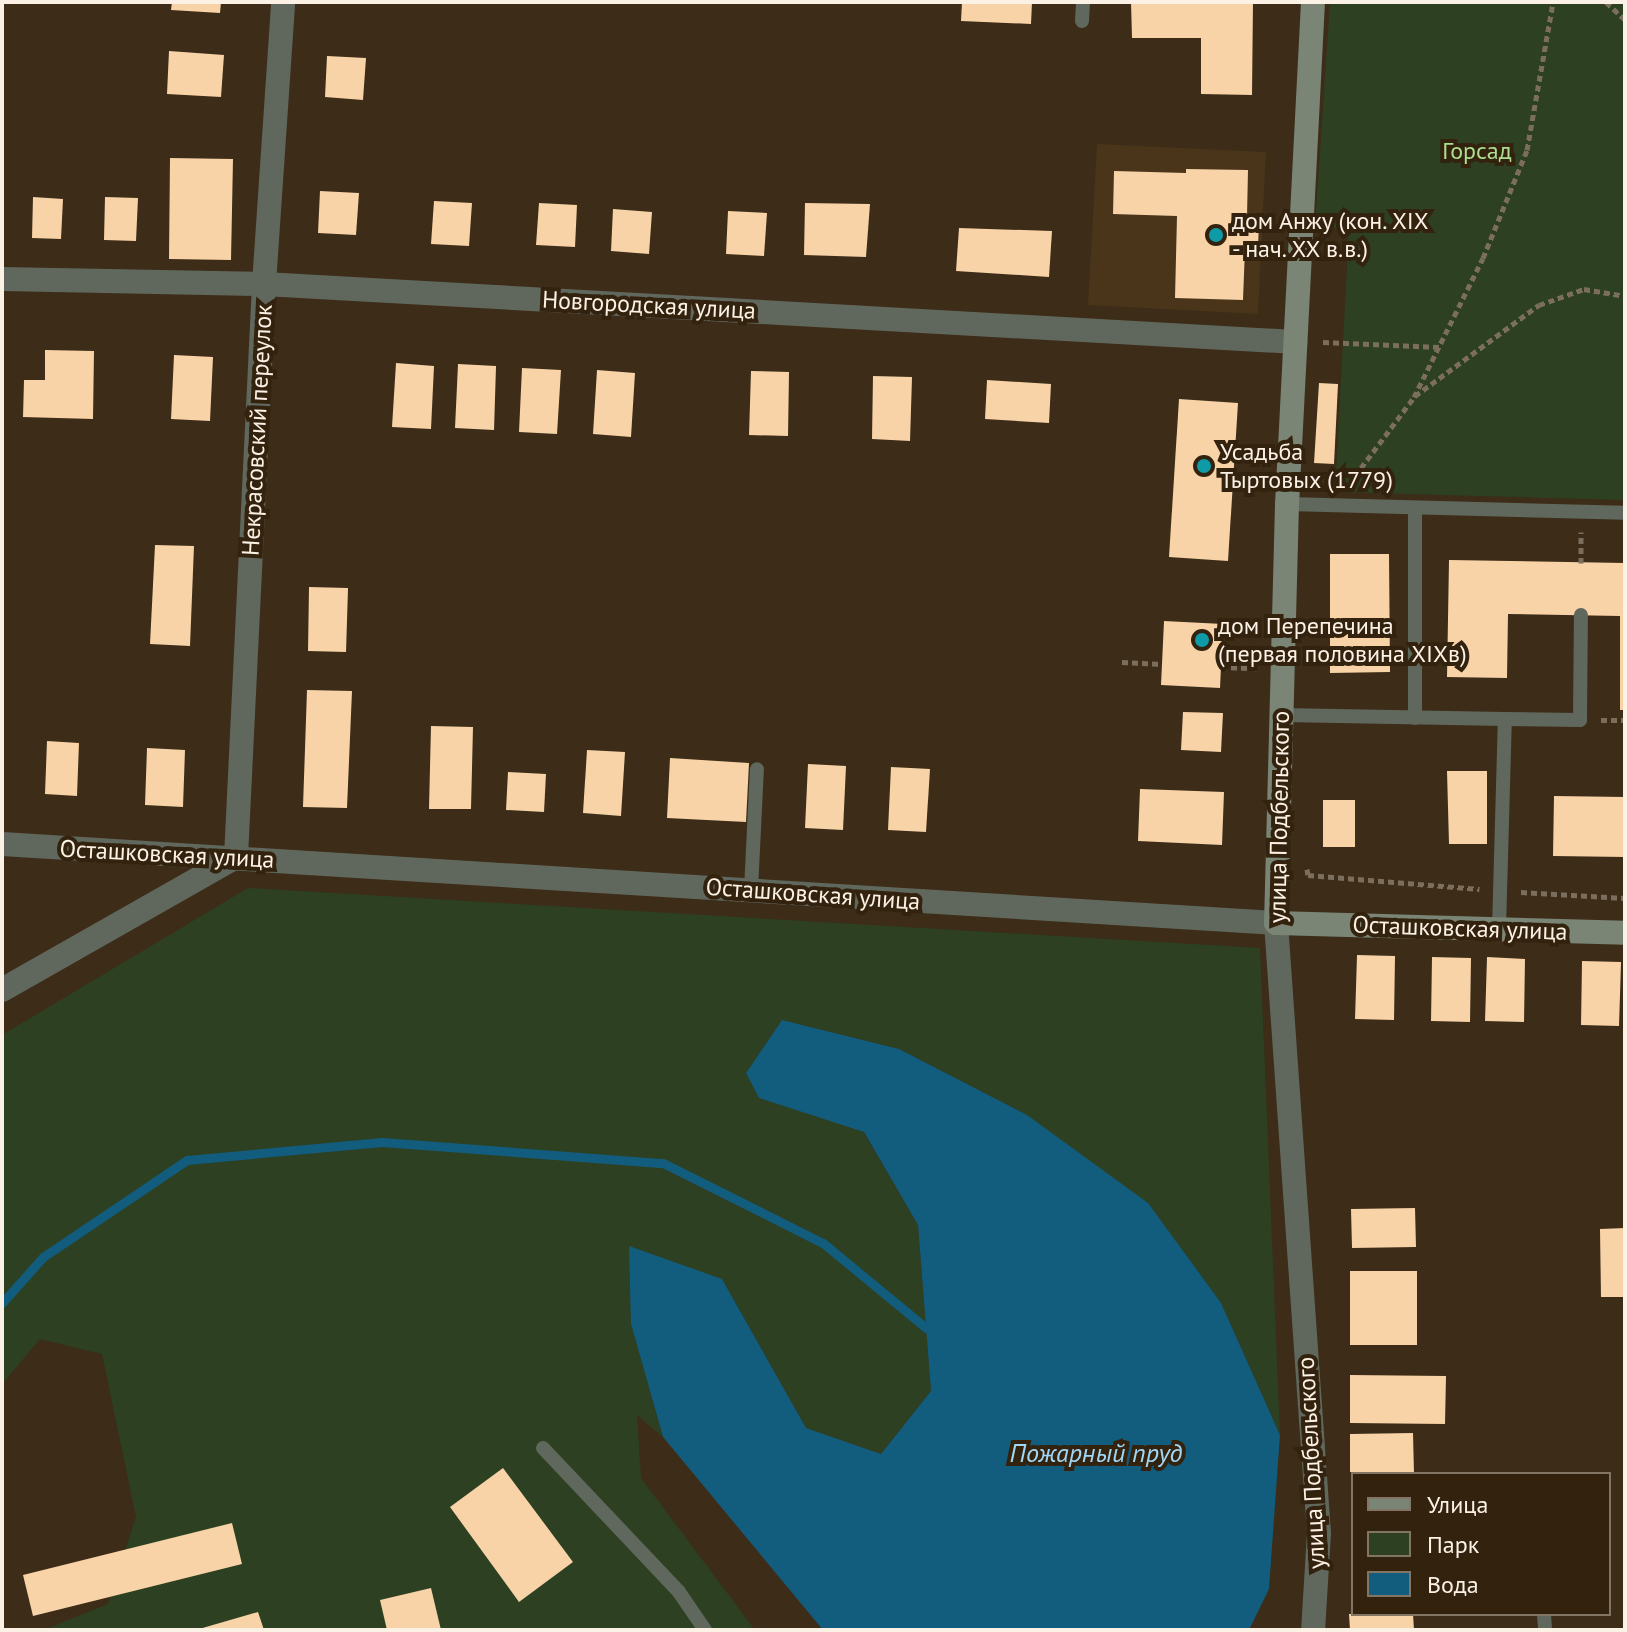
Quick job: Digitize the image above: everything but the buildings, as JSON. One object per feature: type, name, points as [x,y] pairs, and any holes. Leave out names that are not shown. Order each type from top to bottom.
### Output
[{"type":"street","name":"Некрасовский переулок","points":[[236,857],[264,284],[283,2]]},
{"type":"street","name":"улица Подбельского","points":[[1313,2],[1307,342],[1287,504],[1276,923],[1319,1533],[1313,1630]]},
{"type":"street","name":"Новгородская улица","points":[[2,279],[264,284],[1307,342]]},
{"type":"street","name":"Осташковская улица","points":[[2,844],[1276,923],[1625,933]]},
{"type":"street","points":[[2,990],[236,857]]},
{"type":"lane","points":[[1082,21],[1083,2]]},
{"type":"lane","points":[[1287,504],[1625,513]]},
{"type":"lane","points":[[1415,508],[1415,718]]},
{"type":"lane","points":[[1281,715],[1580,720],[1581,615]]},
{"type":"lane","points":[[1499,929],[1505,719]]},
{"type":"lane","points":[[751,890],[757,769]]},
{"type":"lane","points":[[543,1448],[679,1592],[705,1630]]},
{"type":"path","points":[[1333,505],[1414,397],[1483,258],[1527,150],[1553,2]]},
{"type":"path","points":[[1606,2],[1625,20]]},
{"type":"path","points":[[1414,397],[1539,305],[1584,289],[1625,296]]},
{"type":"path","points":[[1307,342],[1439,347]]},
{"type":"path","points":[[1122,662],[1162,664]]},
{"type":"path","points":[[1305,860],[1308,875],[1625,898]]},
{"type":"shaded area","points":[[1097,144],[1266,152],[1258,314],[1088,305]]},
{"type":"green space","name":"Горсад","points":[[1330,2],[1625,2],[1625,500],[1335,492],[1349,229],[1315,227]]},
{"type":"green space","points":[[248,888],[1260,948],[1280,1435],[1221,1303],[1027,1115],[899,1049],[782,1020],[746,1073],[759,1098],[863,1131],[918,1225],[931,1391],[881,1454],[806,1428],[722,1279],[631,1324],[663,1437],[637,1415],[641,1478],[755,1630],[44,1630],[108,1604],[136,1517],[102,1354],[40,1339],[2,1384],[2,1035]]},
{"type":"water","name":"Пожарный пруд","points":[[782,1020],[899,1049],[1027,1115],[1148,1203],[1221,1303],[1280,1435],[1269,1589],[1249,1630],[823,1630],[663,1437],[631,1324],[629,1246],[722,1279],[806,1428],[881,1454],[931,1391],[918,1225],[864,1132],[759,1098],[746,1073]]},
{"type":"waterway","points":[[2,1303],[43,1257],[187,1160],[382,1142],[663,1163],[823,1243],[926,1328]]},
{"type":"place","name":"дом Анжу (кон. XIX - нач. XX в.в.)","points":[[1216,235]]},
{"type":"place","name":"Усадьба Тыртовых (1779)","points":[[1204,466]]},
{"type":"place","name":"дом Перепечина (первая половина XIXв)","points":[[1202,640]]}]
